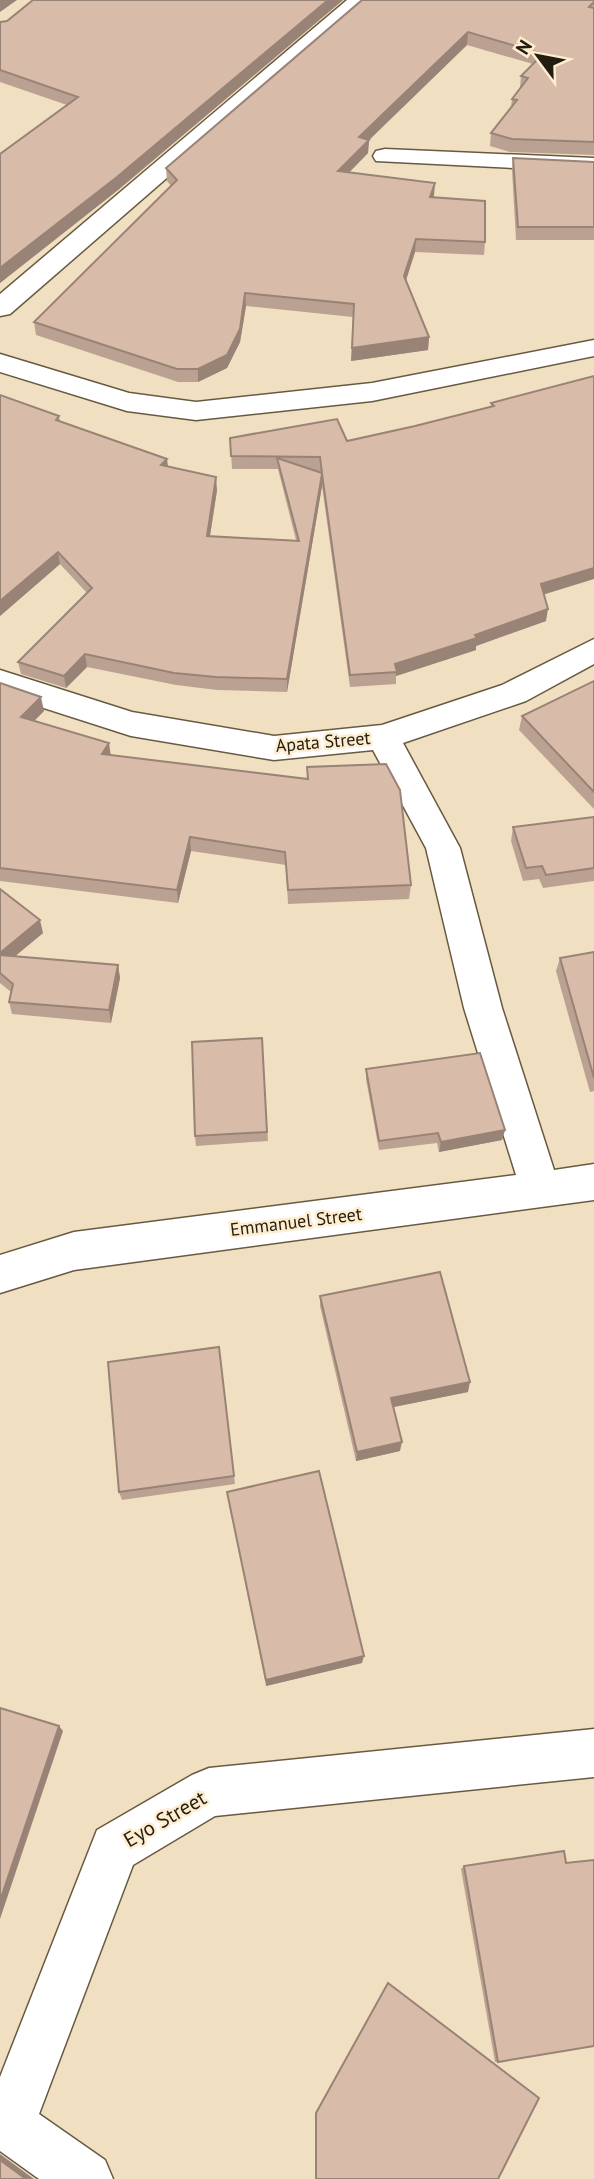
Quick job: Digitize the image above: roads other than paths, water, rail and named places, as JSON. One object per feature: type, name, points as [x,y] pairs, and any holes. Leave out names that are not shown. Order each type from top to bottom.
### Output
[{"type":"street","points":[[0,308],[361,0]]},
{"type":"street","points":[[385,156],[594,165]]},
{"type":"street","points":[[0,363],[127,402],[196,411],[372,392],[594,348]]},
{"type":"street","name":"Apata Street","points":[[0,682],[131,724],[274,748],[383,737],[514,693],[594,650]]},
{"type":"street","points":[[383,737],[443,848],[483,1008],[541,1190]]},
{"type":"street","name":"Emmanuel Street","points":[[0,1274],[74,1251],[594,1182]]},
{"type":"street","name":"Eyo Street","points":[[4,2122],[115,1848],[209,1792],[594,1753]]},
{"type":"street","points":[[4,2122],[86,2179]]}]
